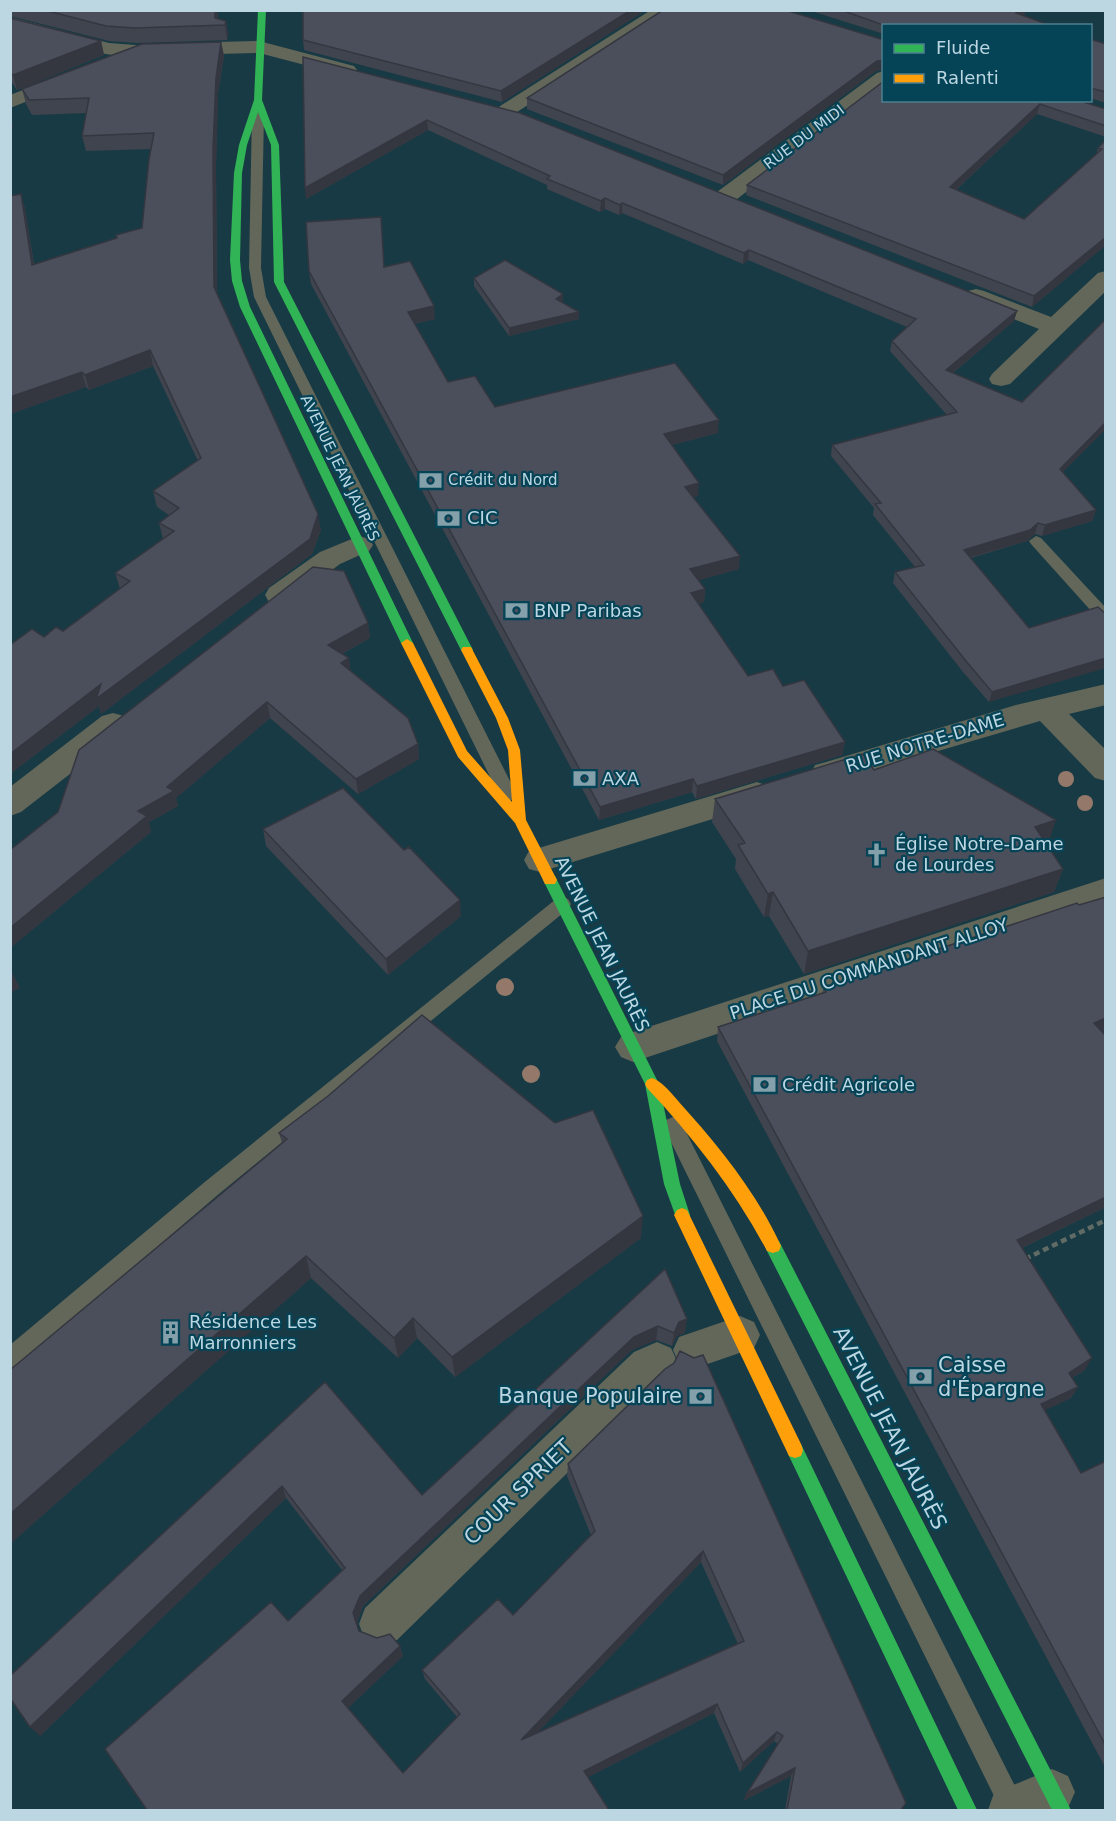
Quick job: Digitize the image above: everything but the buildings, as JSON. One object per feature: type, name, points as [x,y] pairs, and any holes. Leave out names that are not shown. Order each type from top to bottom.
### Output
[{"type":"main road","name":"AVENUE JEAN JAURÈS","points":[[262,10],[258,100],[239,158],[235,260],[237,281],[245,307],[462,754],[520,820],[652,1084],[673,1194],[968,1810]]},
{"type":"main road","name":"AVENUE JEAN JAURÈS","points":[[258,100],[272,134],[276,153],[279,282],[502,718],[514,750],[520,820]]},
{"type":"main road","name":"AVENUE JEAN JAURÈS","points":[[652,1084],[703,1137],[733,1175],[754,1209],[1030,1807]]},
{"type":"street","points":[[484,105],[518,114],[665,10]]},
{"type":"street","points":[[10,23],[109,49],[259,47],[368,75]]},
{"type":"street","points":[[99,66],[141,50]]},
{"type":"street","points":[[10,102],[77,75]]},
{"type":"street","name":"RUE DU MIDI","points":[[725,197],[882,79]]},
{"type":"street","points":[[703,188],[747,206]]},
{"type":"street","points":[[1001,379],[1106,278]]},
{"type":"street","points":[[958,289],[1055,327]]},
{"type":"street","points":[[254,614],[310,570],[359,545]]},
{"type":"street","name":"RUE NOTRE-DAME","points":[[540,860],[1016,716],[1106,694]]},
{"type":"street","points":[[10,804],[132,709]]},
{"type":"street","points":[[1048,710],[1106,770]]},
{"type":"street","name":"PLACE DU COMMANDANT ALLOY","points":[[633,1047],[1106,891]]},
{"type":"street","name":"COUR SPRIET","points":[[381,1624],[648,1366],[675,1355],[740,1335]]},
{"type":"lane","points":[[258,100],[255,268],[260,297],[520,820]]},
{"type":"lane","points":[[1036,541],[1106,618]]},
{"type":"lane","points":[[10,1359],[213,1187],[562,904]]},
{"type":"lane","points":[[652,1084],[1030,1807]]},
{"type":"path","points":[[1023,1260],[1106,1220]]},
{"type":"traffic: fast","points":[[262,10],[258,100],[243,145],[238,173],[235,260],[237,281],[245,307],[407,643]]},
{"type":"traffic: fast","points":[[258,100],[275,145],[279,282],[467,650]]},
{"type":"traffic: fast","points":[[550,880],[652,1084],[672,1184],[682,1215]]},
{"type":"traffic: fast","points":[[773,1246],[1062,1810]]},
{"type":"traffic: fast","points":[[795,1450],[968,1810]]},
{"type":"traffic: slow","points":[[407,643],[462,754],[520,820],[550,880]]},
{"type":"traffic: slow","points":[[467,650],[502,718],[514,750],[520,820]]},
{"type":"traffic: slow","points":[[652,1084],[719,1160],[773,1246]]},
{"type":"traffic: slow","points":[[682,1215],[795,1450]]},
{"type":"place","name":"Crédit du Nord","points":[[430,480]]},
{"type":"place","name":"CIC","points":[[449,518]]},
{"type":"place","name":"BNP Paribas","points":[[516,611]]},
{"type":"place","name":"AXA","points":[[584,779]]},
{"type":"place","name":"Église Notre-Dame de Lourdes","points":[[877,854]]},
{"type":"place","name":"Crédit Agricole","points":[[764,1085]]},
{"type":"place","name":"Résidence Les Marronniers","points":[[171,1332]]},
{"type":"place","name":"Caisse d'Épargne","points":[[920,1377]]},
{"type":"place","name":"Banque Populaire","points":[[700,1396]]}]
